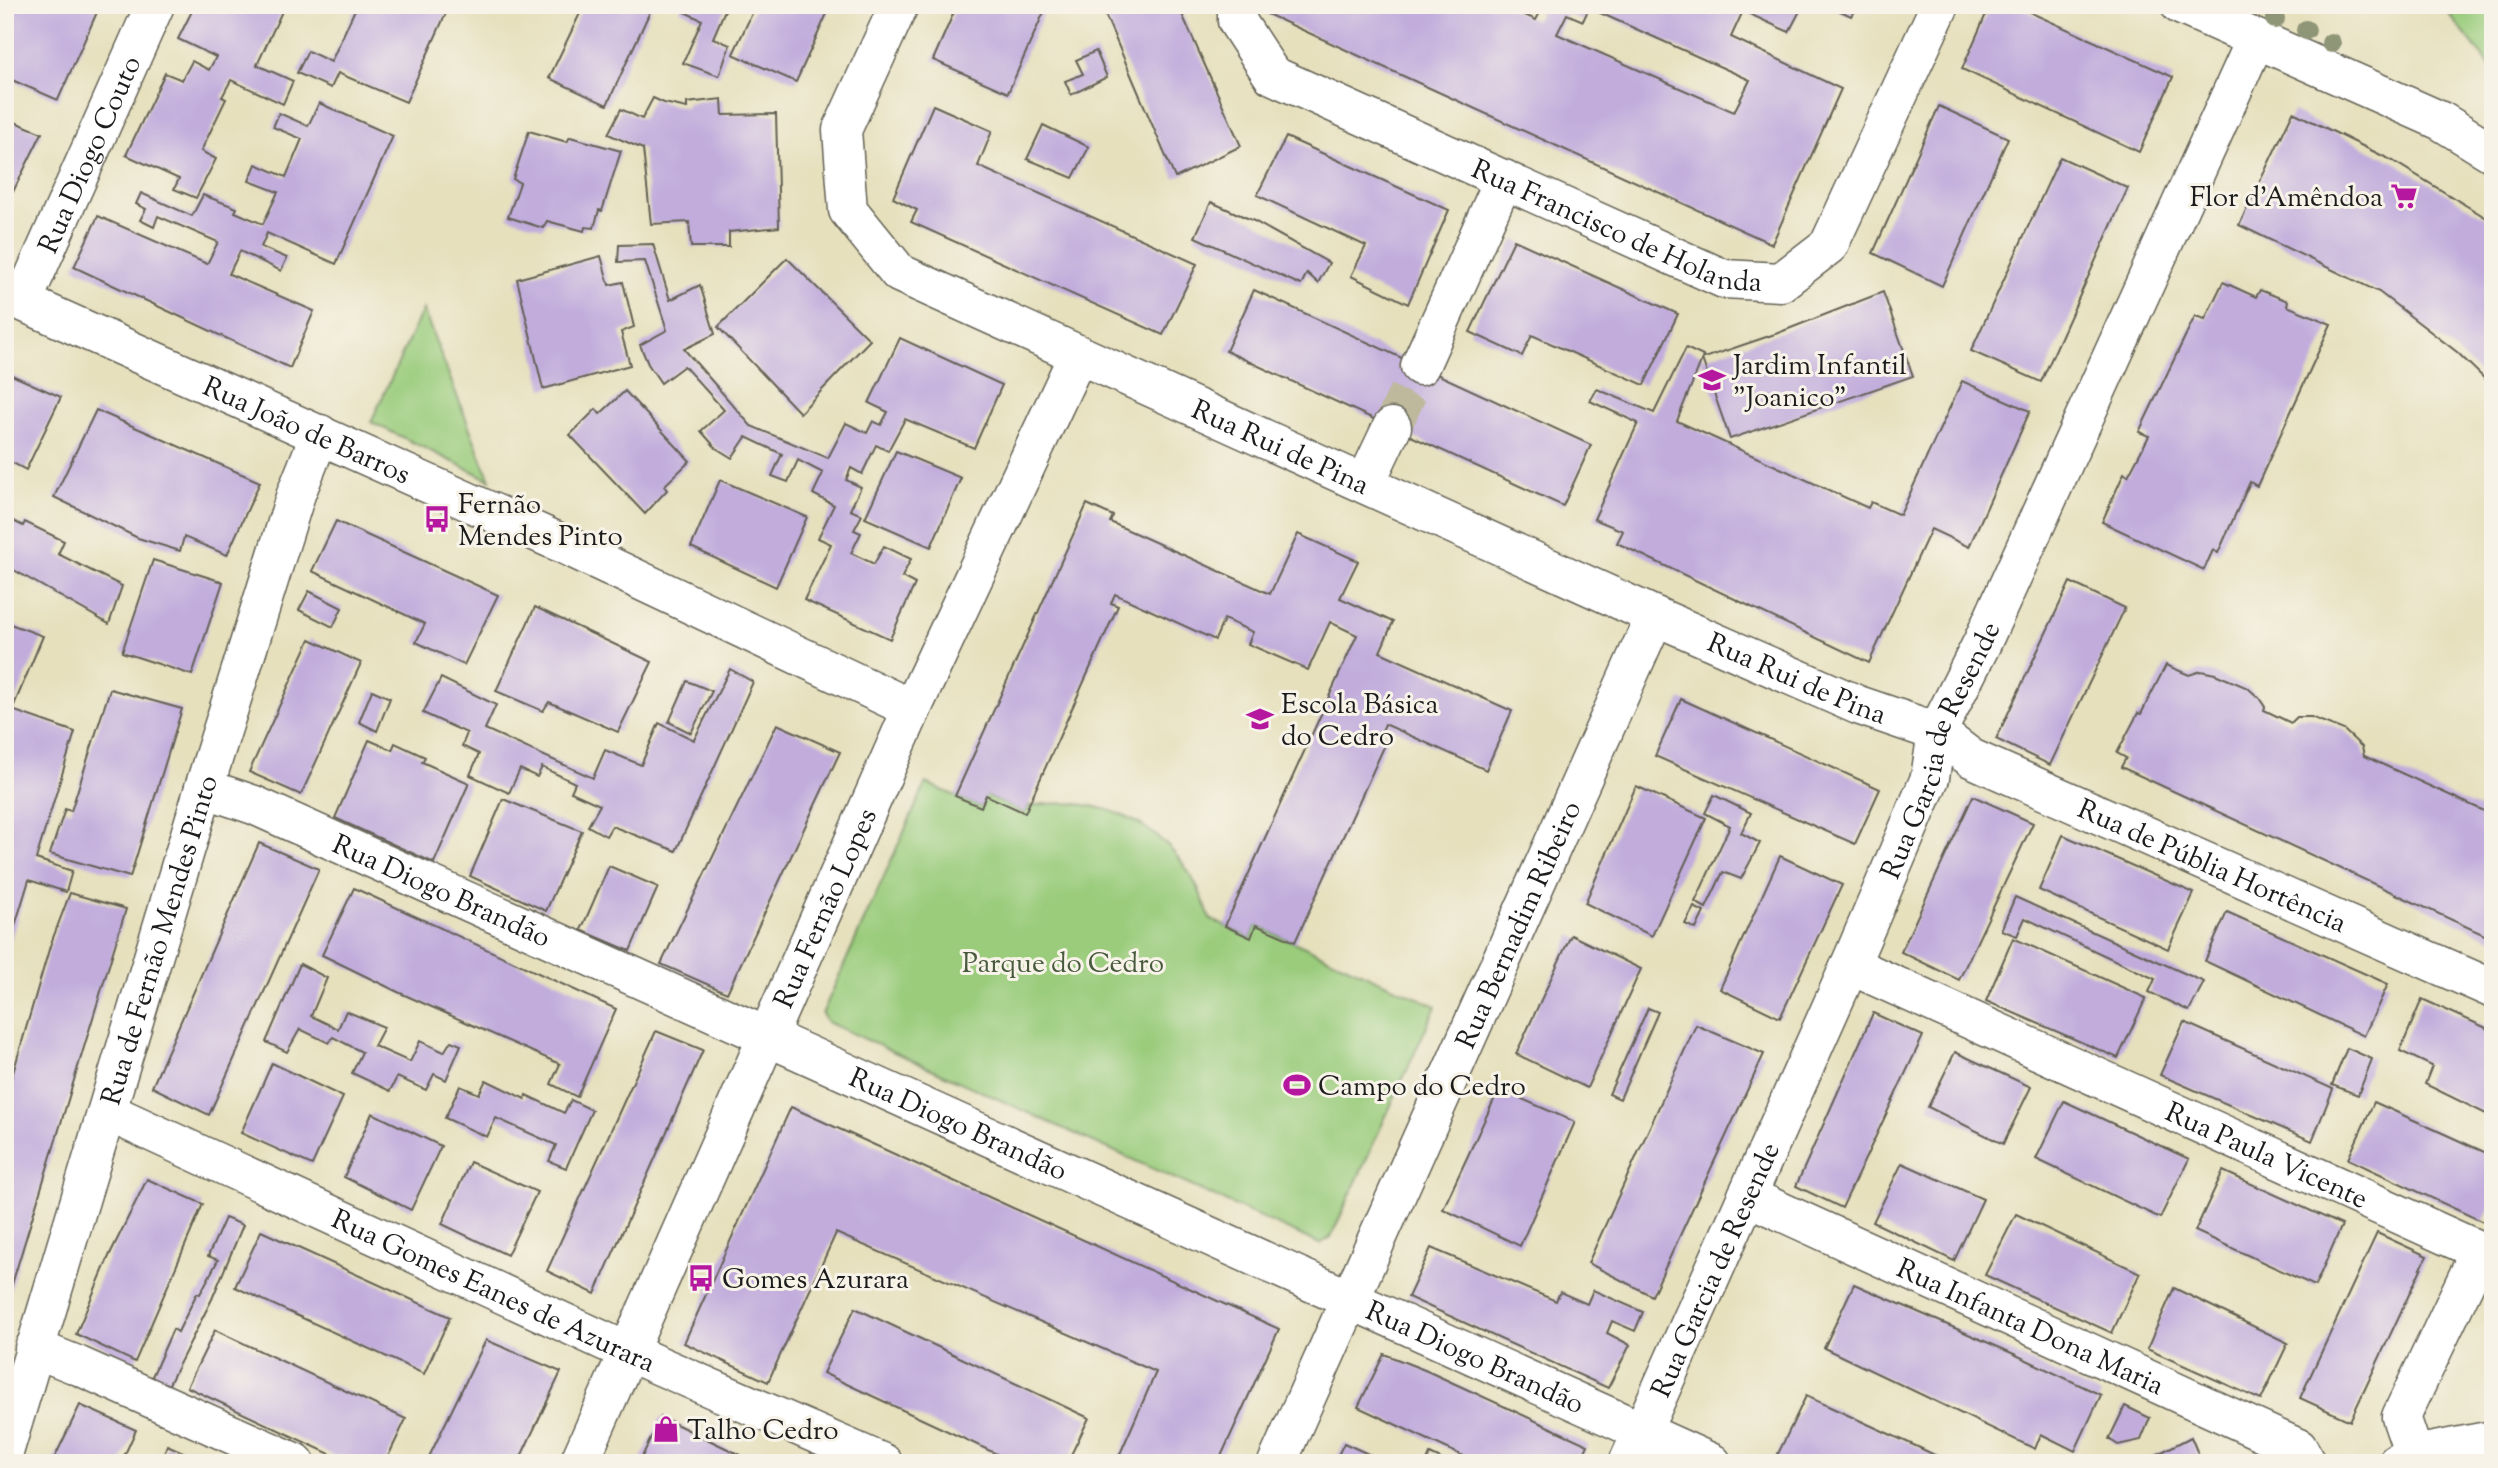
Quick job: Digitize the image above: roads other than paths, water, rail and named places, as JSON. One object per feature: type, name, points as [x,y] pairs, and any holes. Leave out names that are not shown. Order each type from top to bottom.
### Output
[{"type":"street","name":"Rua Diogo Couto","points":[[14,298],[155,5]]},
{"type":"street","name":"Rua Rui de Pina","points":[[899,5],[842,130],[848,210],[899,273],[1655,616],[1858,705],[1937,733]]},
{"type":"street","name":"Rua Francisco de Holanda","points":[[1237,5],[1237,21],[1272,75],[1724,279],[1781,282],[1829,245],[1940,5]]},
{"type":"street","points":[[2179,5],[2441,121],[2493,153]]},
{"type":"street","name":"Rua Garcia de Resende","points":[[1635,1447],[1850,965],[1930,778],[1937,733],[1987,631],[2256,39]]},
{"type":"street","points":[[1420,366],[1504,178]]},
{"type":"street","name":"Rua João de Barros","points":[[14,298],[563,544],[912,709]]},
{"type":"street","name":"Rua Fernão Lopes","points":[[579,1463],[912,709],[1078,355]]},
{"type":"street","points":[[1366,484],[1392,427]]},
{"type":"street","name":"Rua de Fernão Mendes Pinto","points":[[5,1449],[204,788],[296,494],[320,435]]},
{"type":"street","name":"Rua Bernadim Ribeiro","points":[[1277,1463],[1655,616]]},
{"type":"street","name":"Rua de Públia Hortência","points":[[1937,733],[1971,758],[2493,989]]},
{"type":"street","name":"Rua Diogo Brandão","points":[[204,788],[254,805],[1349,1299],[1635,1447],[1712,1463]]},
{"type":"street","name":"Rua Paula Vicente","points":[[1850,965],[2480,1251],[2401,1417],[2406,1459]]},
{"type":"street","name":"Rua Gomes Eanes de Azurara","points":[[108,1112],[845,1455],[883,1463]]},
{"type":"street","name":"Rua Infanta Dona Maria","points":[[1746,1196],[2298,1448],[2307,1463]]},
{"type":"street","points":[[34,1348],[296,1463]]},
{"type":"street","points":[[2406,1459],[2493,1440]]},
{"type":"tunnel","points":[[1392,427],[1420,366]]},
{"type":"place","name":"Flor d'Amêndoa","points":[[2404,196]]},
{"type":"place","name":"Jardim Infantil \"Joanico\"","points":[[1712,380]]},
{"type":"place","name":"Fernão Mendes Pinto","points":[[437,519]]},
{"type":"place","name":"Escola Básica do Cedro","points":[[1260,719]]},
{"type":"place","name":"Campo do Cedro","points":[[1297,1085]]},
{"type":"place","name":"Gomes Azurara","points":[[701,1278]]},
{"type":"place","name":"Talho Cedro","points":[[666,1429]]},
{"type":"park label","name":"Parque do Cedro","points":[[1063,962]]}]
